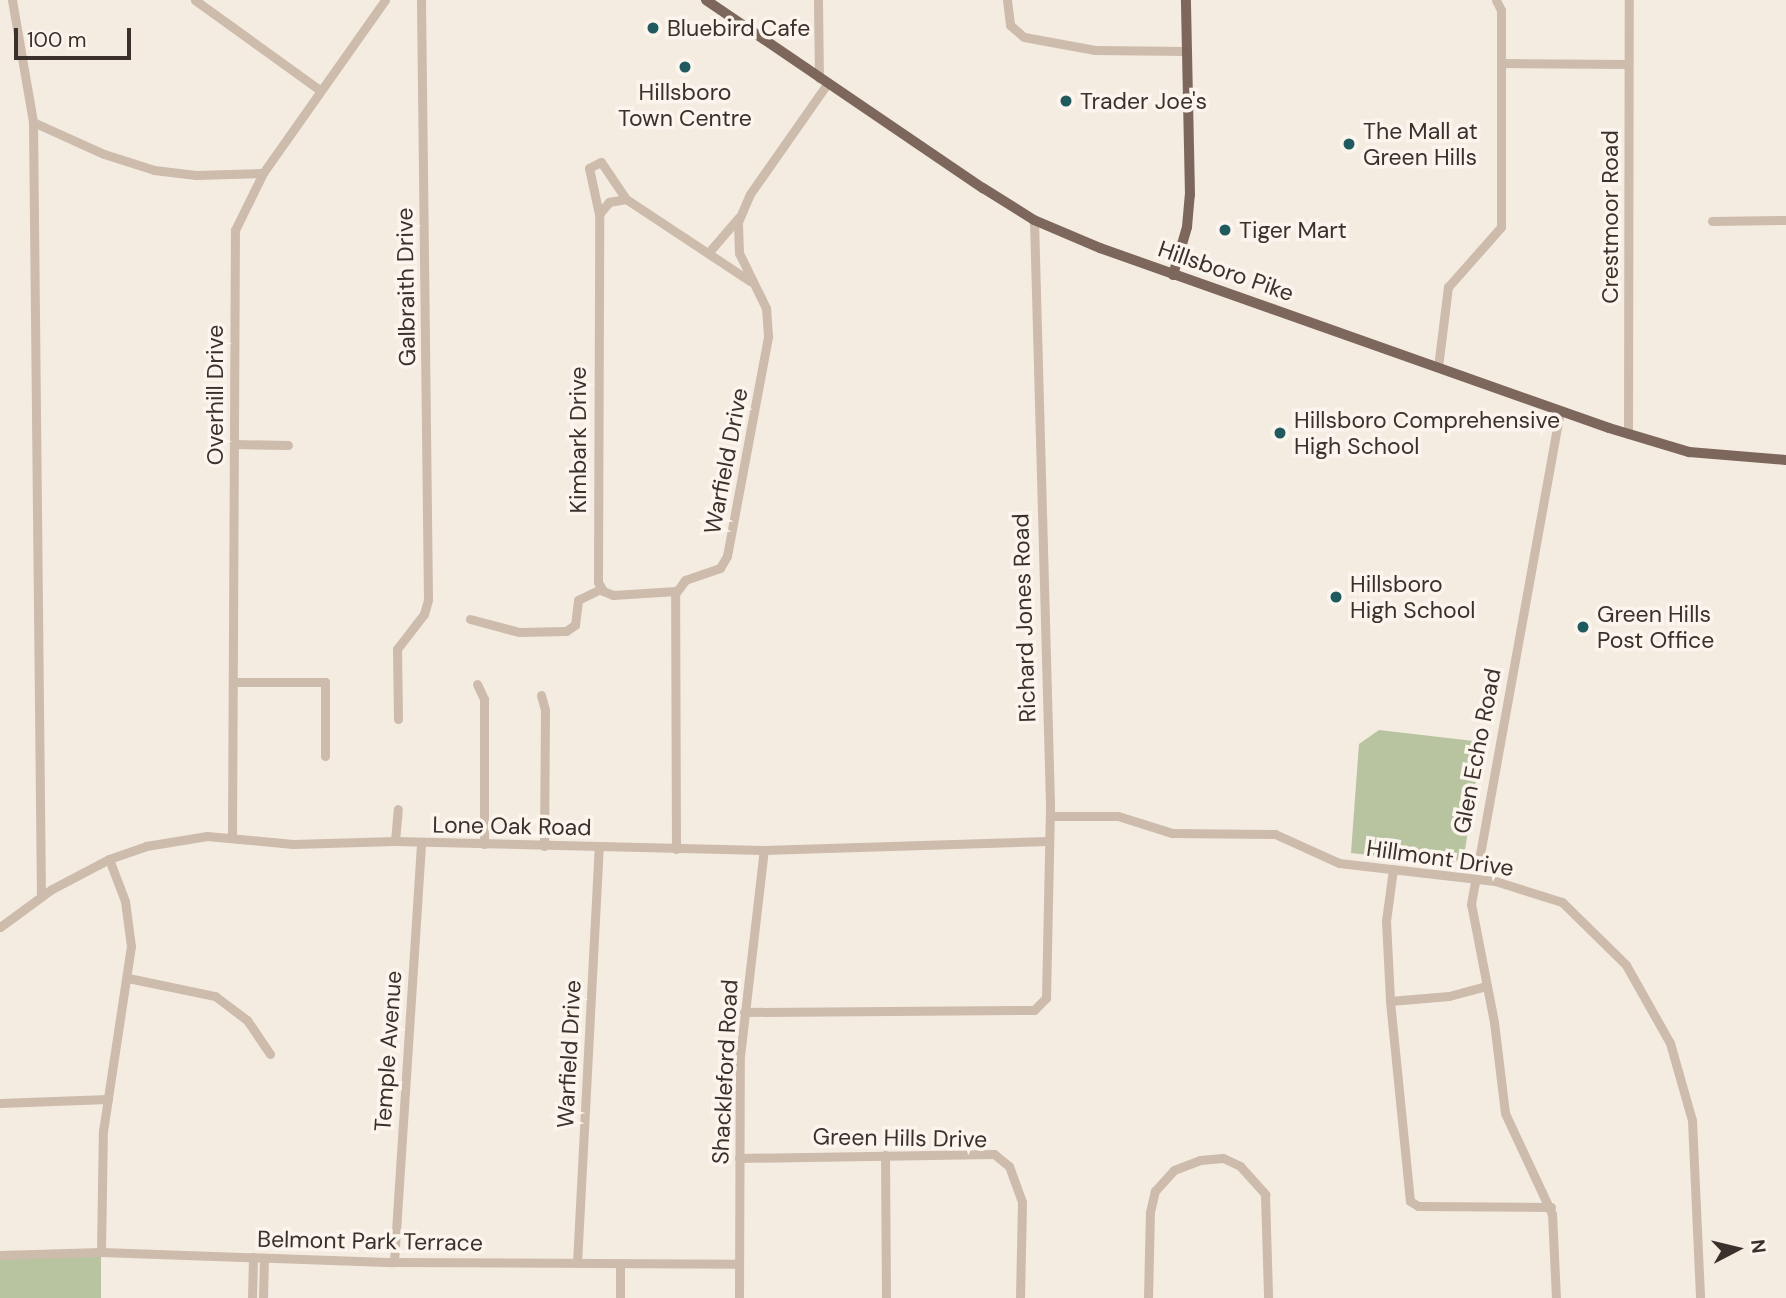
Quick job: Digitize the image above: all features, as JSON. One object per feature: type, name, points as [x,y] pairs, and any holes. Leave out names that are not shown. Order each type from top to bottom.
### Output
[{"type":"main road","name":"Hillsboro Pike","points":[[706,0],[1034,220],[1173,275],[1628,434],[1702,454],[1786,460]]},
{"type":"main road","points":[[1173,275],[1187,227],[1190,195],[1186,0]]},
{"type":"street","points":[[12,0],[33,122],[41,896]]},
{"type":"street","points":[[195,0],[320,90]]},
{"type":"street","name":"Overhill Drive","points":[[232,836],[235,230],[263,173],[385,0]]},
{"type":"street","name":"Galbraith Drive","points":[[398,719],[397,649],[424,614],[428,573],[421,0]]},
{"type":"street","points":[[818,0],[823,81]]},
{"type":"street","points":[[1007,0],[1010,25],[1024,37],[1095,50],[1187,51]]},
{"type":"street","points":[[1438,368],[1448,287],[1501,227],[1501,10],[1496,0]]},
{"type":"street","name":"Crestmoor Road","points":[[1628,434],[1629,0]]},
{"type":"street","points":[[1501,63],[1628,64]]},
{"type":"street","name":"Warfield Drive","points":[[676,591],[685,580],[720,568],[728,552],[768,335],[766,308],[739,253],[739,217],[750,194],[823,81]]},
{"type":"street","points":[[33,122],[104,154],[154,170],[218,176],[263,173]]},
{"type":"street","name":"Kimbark Drive","points":[[601,589],[597,568],[599,214],[588,176],[594,163],[604,164],[626,199],[752,283]]},
{"type":"street","points":[[599,214],[605,205],[626,199]]},
{"type":"street","points":[[709,253],[739,217]]},
{"type":"street","name":"Richard Jones Road","points":[[744,1012],[1034,1010],[1046,998],[1049,816],[1034,220]]},
{"type":"street","points":[[1712,221],[1786,220]]},
{"type":"street","name":"Glen Echo Road","points":[[1556,1298],[1550,1207],[1505,1113],[1486,986],[1474,936],[1472,878],[1560,411]]},
{"type":"street","points":[[234,444],[288,444]]},
{"type":"street","points":[[470,619],[519,632],[566,631],[574,627],[578,600],[601,589],[617,595],[676,591],[676,849]]},
{"type":"street","points":[[233,682],[325,681],[325,756]]},
{"type":"street","points":[[477,684],[484,699],[484,844]]},
{"type":"street","points":[[541,695],[545,710],[544,846]]},
{"type":"street","points":[[396,841],[398,809]]},
{"type":"street","name":"Hillmont Drive","points":[[1049,816],[1118,816],[1172,833],[1275,834],[1339,863],[1472,878],[1562,902],[1626,965],[1649,999],[1670,1043],[1692,1120],[1700,1298]]},
{"type":"street","name":"Lone Oak Road","points":[[0,928],[41,896],[109,859],[172,841],[232,836],[293,845],[396,841],[764,850],[1048,841]]},
{"type":"street","name":"Temple Avenue","points":[[394,1262],[421,843]]},
{"type":"street","name":"Warfield Drive","points":[[577,1264],[600,847]]},
{"type":"street","name":"Shackleford Road","points":[[739,1298],[738,1158],[744,1012],[764,850]]},
{"type":"street","points":[[101,1252],[100,1167],[128,978],[131,928],[109,859]]},
{"type":"street","points":[[1393,869],[1386,921],[1406,1192],[1418,1206],[1550,1207]]},
{"type":"street","points":[[128,978],[215,996],[247,1020],[270,1054]]},
{"type":"street","points":[[1390,1001],[1449,996],[1486,986]]},
{"type":"street","points":[[0,1103],[108,1099]]},
{"type":"street","name":"Green Hills Drive","points":[[738,1158],[994,1154],[1009,1166],[1021,1202],[1020,1298]]},
{"type":"street","points":[[885,1155],[886,1298]]},
{"type":"street","points":[[1148,1298],[1150,1212],[1155,1191],[1174,1170],[1214,1160],[1240,1166],[1265,1194],[1268,1298]]},
{"type":"street","name":"Belmont Park Terrace","points":[[0,1255],[101,1252],[394,1262],[738,1264]]},
{"type":"street","points":[[252,1298],[258,1257]]},
{"type":"street","points":[[258,1257],[263,1298]]},
{"type":"street","points":[[620,1264],[620,1298]]},
{"type":"green space","points":[[1379,730],[1482,742],[1464,856],[1451,864],[1351,853],[1359,744]]},
{"type":"green space","points":[[0,1252],[101,1252],[101,1298],[0,1298]]},
{"type":"place","name":"Bluebird Cafe","points":[[653,28]]},
{"type":"place","name":"Hillsboro Town Centre","points":[[685,67]]},
{"type":"place","name":"Trader Joe's","points":[[1066,101]]},
{"type":"place","name":"The Mall at Green Hills","points":[[1349,144]]},
{"type":"place","name":"Tiger Mart","points":[[1225,230]]},
{"type":"place","name":"Hillsboro Comprehensive High School","points":[[1280,433]]},
{"type":"place","name":"Hillsboro High School","points":[[1336,597]]},
{"type":"place","name":"Green Hills Post Office","points":[[1583,627]]}]
